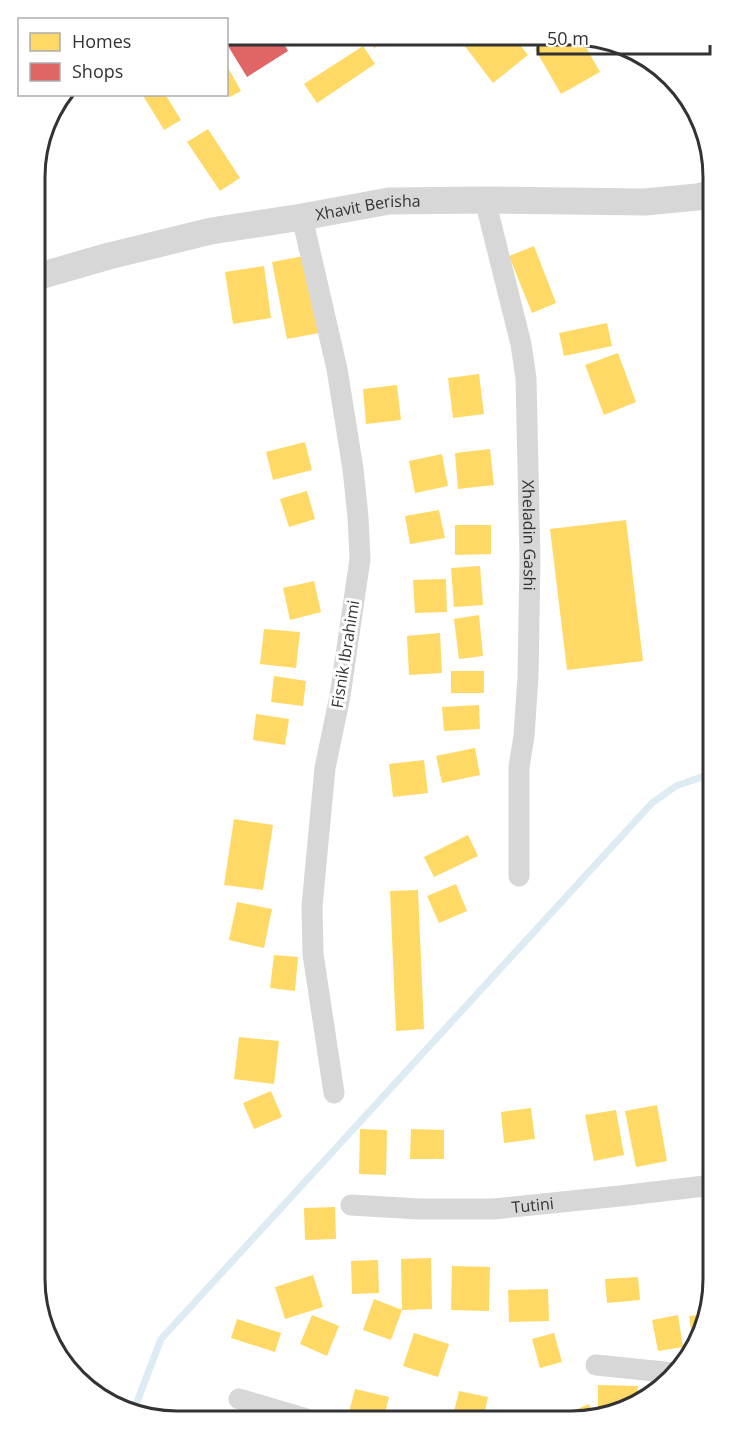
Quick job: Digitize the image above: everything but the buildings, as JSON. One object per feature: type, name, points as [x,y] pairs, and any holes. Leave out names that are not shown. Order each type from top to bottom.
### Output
[{"type":"street","name":"Xhavit Berisha","points":[[45,274],[109,255],[211,231],[389,201],[645,202],[703,196]]},
{"type":"street","name":"Xheladin Gashi","points":[[486,200],[521,344],[526,378],[529,606],[528,677],[524,736],[519,767],[519,876]]},
{"type":"street","name":"Fisnik Ibrahimi","points":[[302,217],[337,369],[353,469],[359,528],[360,560],[340,696],[325,768],[312,906],[313,954],[334,1093]]},
{"type":"street","name":"Tutini","points":[[351,1205],[418,1209],[494,1209],[703,1186]]},
{"type":"street","points":[[596,1365],[664,1372]]},
{"type":"street","points":[[239,1399],[280,1411]]},
{"type":"waterway","points":[[136,1404],[161,1339],[652,803],[676,786],[703,776]]}]
